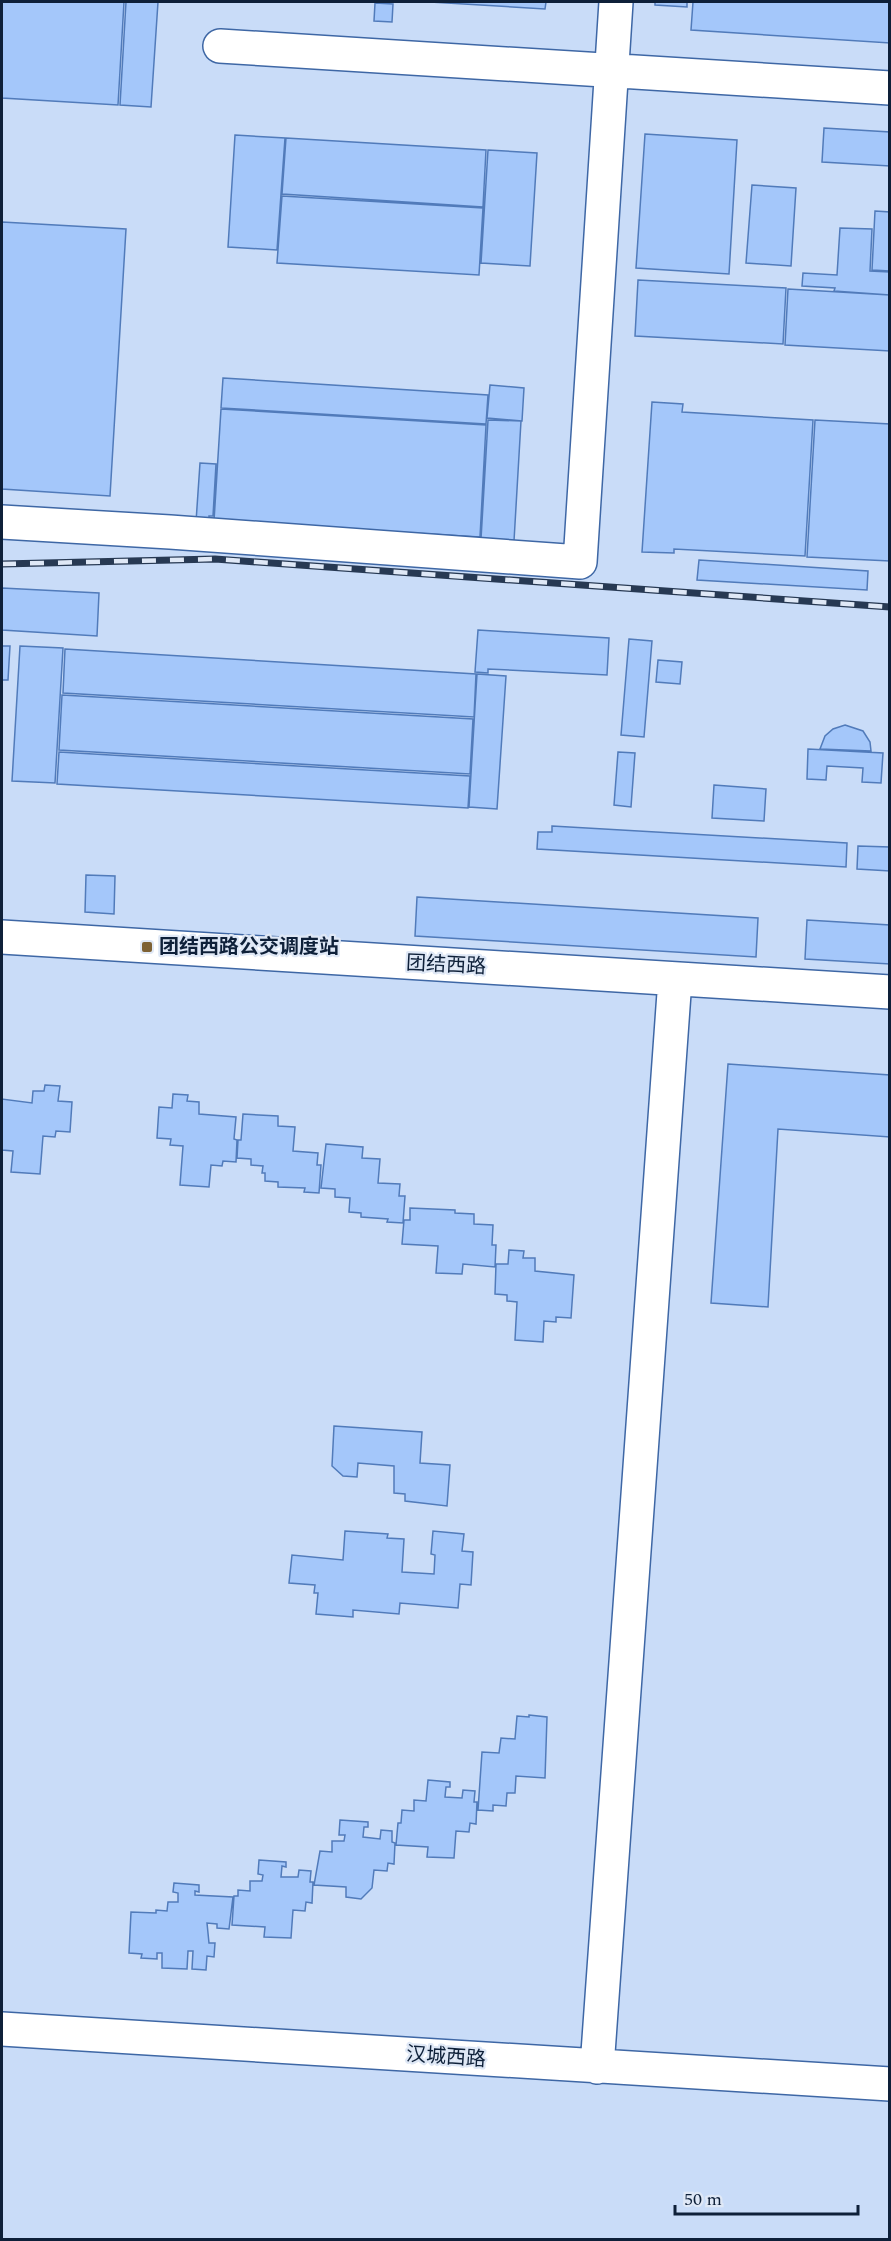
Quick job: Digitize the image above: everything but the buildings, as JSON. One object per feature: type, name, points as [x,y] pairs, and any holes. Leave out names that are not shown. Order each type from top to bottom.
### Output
[{"type":"street","points":[[2,522],[580,562],[616,2]]},
{"type":"street","points":[[220,46],[890,88]]},
{"type":"street","name":"团结西路","points":[[2,938],[890,992]]},
{"type":"street","points":[[597,2067],[675,979]]},
{"type":"street","name":"汉城西路","points":[[2,2029],[890,2085]]},
{"type":"railway","points":[[2,564],[215,559],[890,607]]},
{"type":"place","name":"团结西路公交调度站","points":[[147,947]]}]
